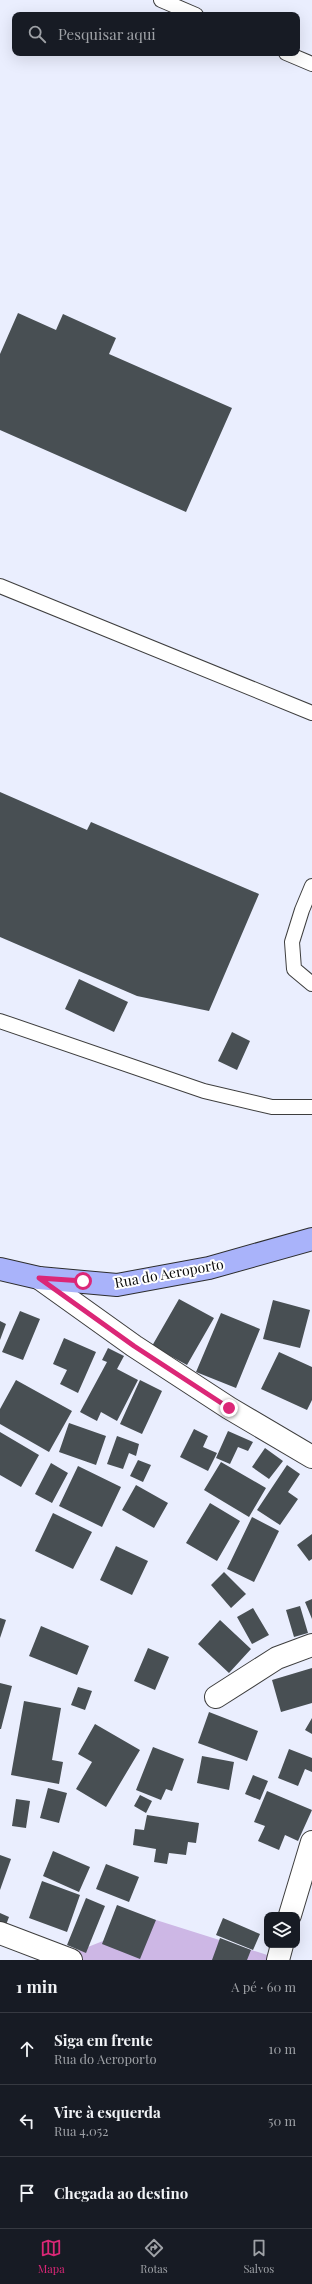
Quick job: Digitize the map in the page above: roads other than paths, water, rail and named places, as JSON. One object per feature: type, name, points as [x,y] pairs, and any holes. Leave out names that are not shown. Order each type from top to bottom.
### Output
[{"type":"main road","name":"Rua do Aeroporto","points":[[0,1269],[39,1278],[117,1285],[209,1268],[312,1239]]},
{"type":"street","points":[[39,1278],[140,1350],[229,1408],[312,1457]]},
{"type":"street","points":[[216,1697],[277,1658],[312,1645]]},
{"type":"street","points":[[291,1912],[312,1842]]},
{"type":"street","points":[[0,1933],[71,1960]]},
{"type":"street","points":[[278,1960],[281,1948]]},
{"type":"lane","points":[[161,0],[189,12]]},
{"type":"lane","points":[[293,56],[312,64]]},
{"type":"lane","points":[[0,586],[312,713]]},
{"type":"lane","points":[[312,886],[302,910],[292,942],[294,970],[312,984]]},
{"type":"lane","points":[[0,1021],[204,1091],[272,1106],[312,1107]]}]
